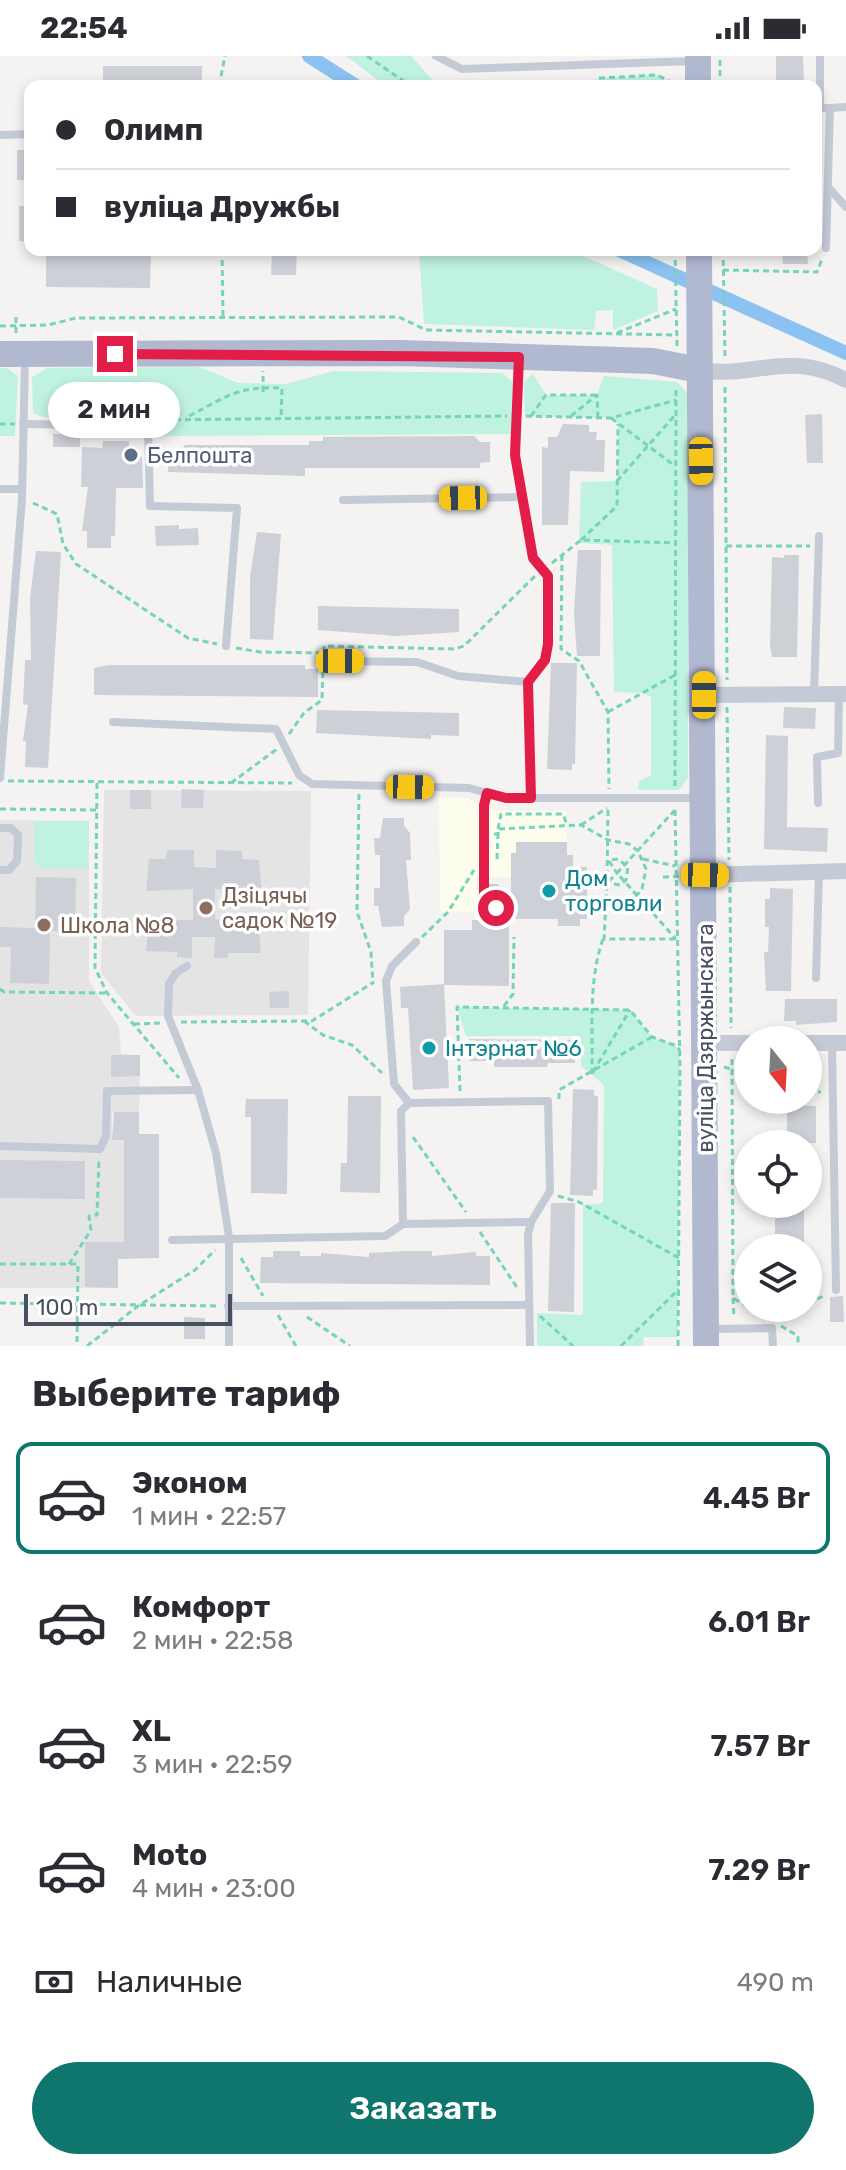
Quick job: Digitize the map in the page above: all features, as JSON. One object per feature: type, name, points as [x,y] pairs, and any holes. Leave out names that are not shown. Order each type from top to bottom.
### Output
[{"type":"main road","name":"вуліца Дзяржынскага","points":[[706,1338],[728,1043],[717,875],[704,797],[715,695],[688,367],[700,329],[707,262]]},
{"type":"main road","points":[[12,354],[519,357],[688,367]]},
{"type":"street","points":[[688,367],[726,373],[797,363],[815,366],[846,380]]},
{"type":"street","points":[[715,695],[842,694]]},
{"type":"street","points":[[717,875],[846,871]]},
{"type":"lane","points":[[436,56],[455,68],[553,59],[599,59],[698,69]]},
{"type":"lane","points":[[449,56],[455,68]]},
{"type":"lane","points":[[820,56],[821,80]]},
{"type":"lane","points":[[826,248],[828,187],[822,108],[846,107]]},
{"type":"lane","points":[[0,135],[24,134]]},
{"type":"lane","points":[[828,187],[846,207]]},
{"type":"lane","points":[[0,779],[22,494],[23,424],[12,354]]},
{"type":"lane","points":[[519,357],[515,455],[533,558],[548,576],[548,644],[545,660],[528,682],[531,798]]},
{"type":"lane","points":[[23,424],[148,426],[150,506],[237,508],[226,646]]},
{"type":"lane","points":[[0,489],[22,494]]},
{"type":"lane","points":[[343,500],[522,497]]},
{"type":"lane","points":[[814,695],[819,536]]},
{"type":"lane","points":[[331,661],[417,662],[458,676],[528,682]]},
{"type":"lane","points":[[818,803],[817,757],[838,753],[842,694]]},
{"type":"lane","points":[[113,722],[276,729],[299,775],[312,784],[469,788],[506,798],[704,797]]},
{"type":"lane","points":[[485,888],[487,793]]},
{"type":"lane","points":[[0,828],[11,828],[18,835],[17,861],[9,870],[0,870]]},
{"type":"lane","points":[[816,978],[819,871]]},
{"type":"lane","points":[[409,1103],[394,1084],[386,981],[392,966],[416,942]]},
{"type":"lane","points":[[187,966],[176,973],[169,984],[171,1022],[216,1153],[226,1237],[229,1346]]},
{"type":"lane","points":[[836,1290],[839,1043]]},
{"type":"lane","points":[[0,1146],[100,1149],[106,1136],[107,1091],[194,1090]]},
{"type":"lane","points":[[403,1224],[401,1111],[409,1103],[548,1101],[550,1191],[531,1222],[530,1346]]},
{"type":"lane","points":[[172,1240],[385,1236],[403,1224],[531,1222]]},
{"type":"lane","points":[[228,1306],[529,1305]]},
{"type":"lane","points":[[706,1338],[772,1328],[773,1346]]},
{"type":"path","points":[[220,80],[225,56]]},
{"type":"path","points":[[367,56],[402,80]]},
{"type":"path","points":[[598,80],[698,69]]},
{"type":"path","points":[[707,262],[817,272],[826,248]]},
{"type":"path","points":[[222,256],[223,317]]},
{"type":"path","points":[[675,256],[676,309],[700,329],[726,373],[726,546],[715,695],[717,875],[732,1067],[734,1299]]},
{"type":"path","points":[[678,1346],[680,1050],[675,866],[675,400],[700,329],[723,281],[707,262]]},
{"type":"path","points":[[613,335],[676,309]]},
{"type":"path","points":[[0,326],[48,325],[76,318],[399,317],[426,330],[613,335],[700,329]]},
{"type":"path","points":[[185,418],[246,387],[263,387],[282,388],[281,419]]},
{"type":"path","points":[[531,416],[546,395],[597,395]]},
{"type":"path","points":[[570,417],[597,395]]},
{"type":"path","points":[[597,395],[598,418]]},
{"type":"path","points":[[148,426],[157,419],[185,418],[611,418],[675,400]]},
{"type":"path","points":[[617,481],[675,415]]},
{"type":"path","points":[[611,418],[676,467]]},
{"type":"path","points":[[464,646],[543,570],[617,506],[618,424]]},
{"type":"path","points":[[22,494],[57,514],[63,544],[76,564],[188,638],[260,652],[324,653]]},
{"type":"path","points":[[581,540],[676,543]]},
{"type":"path","points":[[726,546],[818,547]]},
{"type":"path","points":[[562,555],[561,649],[579,661],[608,712],[609,860],[604,939],[597,957],[592,1074]]},
{"type":"path","points":[[608,712],[676,674]]},
{"type":"path","points":[[231,783],[284,742],[304,713]]},
{"type":"path","points":[[0,779],[97,783],[298,783]]},
{"type":"path","points":[[97,783],[95,968],[107,993],[194,1090]]},
{"type":"path","points":[[351,791],[359,791],[357,912],[371,952],[373,983]]},
{"type":"path","points":[[0,809],[97,810]]},
{"type":"path","points":[[581,825],[607,810],[621,810]]},
{"type":"path","points":[[662,810],[675,810]]},
{"type":"path","points":[[607,883],[675,810]]},
{"type":"path","points":[[497,859],[501,814],[559,813],[566,817],[567,825]]},
{"type":"path","points":[[484,834],[581,825],[608,840],[629,844],[638,851],[643,859],[646,879],[636,896],[627,903],[587,905]]},
{"type":"path","points":[[607,883],[615,886],[624,883],[628,876],[625,863],[618,859],[609,860]]},
{"type":"path","points":[[643,859],[675,866]]},
{"type":"path","points":[[609,860],[624,883],[676,939]]},
{"type":"path","points":[[416,942],[448,912],[477,865]]},
{"type":"path","points":[[503,1008],[513,994],[514,937]]},
{"type":"path","points":[[604,939],[676,939]]},
{"type":"path","points":[[134,1024],[312,1021],[373,983],[392,966]]},
{"type":"path","points":[[0,989],[4,992],[107,993]]},
{"type":"path","points":[[460,1102],[457,1007],[630,1010]]},
{"type":"path","points":[[630,1010],[652,1037],[680,1050]]},
{"type":"path","points":[[592,1074],[630,1010]]},
{"type":"path","points":[[304,1021],[323,1035],[352,1045],[387,1078]]},
{"type":"path","points":[[559,1105],[559,1090],[592,1074],[652,1037]]},
{"type":"path","points":[[401,1111],[418,1147],[474,1222],[529,1305]]},
{"type":"path","points":[[69,1264],[91,1230],[89,1216],[97,1215],[100,1149]]},
{"type":"path","points":[[553,1194],[579,1202],[679,1258]]},
{"type":"path","points":[[87,1346],[138,1306],[195,1270],[226,1237],[296,1346]]},
{"type":"path","points":[[0,1264],[78,1264],[77,1346]]},
{"type":"path","points":[[621,1346],[679,1289]]},
{"type":"path","points":[[822,1296],[836,1290]]},
{"type":"path","points":[[0,1303],[228,1306]]},
{"type":"path","points":[[289,1306],[350,1346]]},
{"type":"path","points":[[537,1324],[537,1313],[573,1346]]},
{"type":"shaded area","name":"Дзіцячы садок №19","points":[[104,790],[311,791],[308,1015],[136,1016],[101,973]]},
{"type":"shaded area","points":[[439,797],[466,798],[496,811],[566,811],[567,842],[516,842],[516,853],[511,853],[511,877],[477,877],[477,912],[440,912]]},
{"type":"shaded area","points":[[0,820],[89,821],[89,981],[119,1027],[121,1054],[140,1055],[139,1112],[112,1113],[112,1139],[124,1140],[124,1258],[118,1259],[118,1288],[0,1288]]},
{"type":"green space","points":[[346,56],[411,56],[433,80],[378,80]]},
{"type":"green space","points":[[657,75],[666,80],[598,80]]},
{"type":"green space","points":[[419,256],[583,256],[657,289],[658,311],[613,330],[613,310],[596,311],[594,330],[424,324]]},
{"type":"green space","points":[[200,367],[238,383],[286,384],[334,371],[502,373],[513,382],[511,434],[159,436],[159,422],[153,412],[125,412],[123,418],[43,417],[33,413],[32,377],[47,368]]},
{"type":"green space","points":[[0,368],[7,368],[18,376],[15,436],[0,436]]},
{"type":"green space","points":[[533,374],[546,395],[597,395],[604,376],[677,382],[688,394],[688,778],[679,790],[638,790],[639,781],[651,775],[651,697],[643,693],[614,692],[612,545],[579,543],[581,482],[617,481],[618,424],[610,418],[525,416],[524,382]]},
{"type":"green space","points":[[34,821],[89,821],[88,868],[39,869],[34,862]]},
{"type":"green space","points":[[457,1007],[630,1010],[652,1037],[680,1050],[678,1337],[644,1337],[643,1346],[537,1346],[537,1313],[583,1315],[583,1205],[603,1203],[604,1085],[581,1066],[580,1036],[466,1036]]},
{"type":"building","points":[[776,56],[803,56],[804,80],[776,80]]},
{"type":"building","points":[[103,66],[202,66],[202,80],[103,80]]},
{"type":"building","points":[[17,150],[24,150],[24,180],[17,180]]},
{"type":"building","points":[[19,206],[24,206],[24,241],[19,241]]},
{"type":"building","points":[[46,256],[151,256],[150,288],[46,287]]},
{"type":"building","points":[[272,256],[297,256],[296,275],[271,275]]},
{"type":"building","points":[[782,256],[807,256],[808,264],[783,264]]},
{"type":"building","points":[[822,414],[823,463],[807,463],[805,415]]},
{"type":"building","points":[[563,424],[589,425],[589,432],[597,432],[596,440],[605,440],[604,472],[570,471],[568,525],[542,525],[542,447],[548,448],[548,437],[557,437]]},
{"type":"building","points":[[53,434],[80,434],[80,447],[53,447]]},
{"type":"building","points":[[474,436],[480,442],[490,442],[490,462],[480,463],[480,468],[305,468],[305,476],[168,472],[168,453],[179,453],[185,445],[309,445],[309,441],[323,441],[323,437]]},
{"type":"building","points":[[103,441],[129,441],[129,449],[136,449],[136,457],[142,457],[143,488],[116,488],[115,536],[111,536],[111,548],[87,548],[87,531],[82,531],[88,487],[81,487],[82,447],[102,448]]},
{"type":"building","points":[[179,525],[179,529],[198,528],[199,545],[156,546],[155,526]]},
{"type":"building","points":[[257,532],[281,534],[273,640],[250,639],[250,577]]},
{"type":"building","points":[[578,550],[601,550],[600,656],[577,656],[574,612]]},
{"type":"building","points":[[36,551],[61,552],[48,768],[25,767],[26,741],[23,741],[28,705],[23,704],[25,660],[31,660],[30,598]]},
{"type":"building","points":[[784,555],[799,555],[797,657],[772,657],[770,646],[772,557],[784,558]]},
{"type":"building","points":[[318,606],[459,609],[459,632],[397,636],[318,630]]},
{"type":"building","points":[[551,663],[577,663],[575,764],[572,764],[572,770],[547,769]]},
{"type":"building","points":[[109,665],[305,665],[305,669],[318,669],[318,697],[94,695],[94,668]]},
{"type":"building","points":[[784,707],[816,708],[815,729],[783,728]]},
{"type":"building","points":[[317,710],[459,713],[459,736],[431,735],[431,739],[316,733]]},
{"type":"building","points":[[766,735],[788,736],[787,827],[828,828],[827,852],[764,849]]},
{"type":"building","points":[[182,789],[204,790],[203,808],[181,808]]},
{"type":"building","points":[[130,790],[151,790],[151,809],[130,809]]},
{"type":"building","points":[[383,818],[404,818],[404,826],[410,833],[411,860],[406,860],[410,909],[404,916],[404,926],[382,927],[378,906],[374,906],[374,888],[380,888],[380,855],[375,855],[374,838],[380,838]]},
{"type":"building","name":"Дом торговли","points":[[516,842],[567,842],[567,855],[573,855],[573,867],[587,867],[587,919],[580,919],[580,926],[558,926],[558,919],[511,919],[511,853],[516,853]]},
{"type":"building","points":[[167,850],[194,850],[194,867],[216,868],[216,850],[242,851],[242,859],[259,860],[262,893],[215,889],[215,919],[258,920],[261,953],[228,953],[228,958],[214,958],[215,937],[192,937],[192,958],[177,957],[177,952],[146,951],[149,920],[193,920],[193,889],[146,891],[149,859],[166,859]]},
{"type":"building","points":[[36,877],[76,878],[75,932],[50,931],[49,984],[10,983],[11,947],[0,947],[0,927],[35,928]]},
{"type":"building","points":[[770,888],[793,889],[791,991],[766,991],[764,952],[768,952],[769,927],[765,927],[765,899],[770,899]]},
{"type":"building","points":[[472,920],[509,920],[509,986],[444,985],[444,930],[472,930]]},
{"type":"building","name":"Інтэрнат №6","points":[[444,984],[449,1088],[413,1090],[408,1008],[401,1008],[400,987]]},
{"type":"building","points":[[289,991],[289,1008],[270,1008],[269,992]]},
{"type":"building","points":[[785,999],[837,999],[837,1022],[796,1025],[796,1021],[784,1021]]},
{"type":"building","points":[[469,1039],[576,1040],[575,1063],[548,1063],[547,1067],[494,1067],[494,1061],[469,1061]]},
{"type":"building","points":[[111,1055],[140,1055],[140,1076],[111,1077]]},
{"type":"building","points":[[573,1089],[594,1090],[594,1096],[598,1096],[597,1190],[593,1190],[593,1196],[570,1195]]},
{"type":"building","points":[[348,1096],[381,1096],[380,1193],[340,1192],[341,1163],[347,1163]]},
{"type":"building","points":[[246,1099],[288,1099],[287,1194],[251,1193],[251,1117],[245,1117]]},
{"type":"building","points":[[114,1112],[139,1112],[139,1134],[159,1134],[159,1258],[118,1259],[118,1288],[85,1287],[85,1242],[124,1242],[124,1140],[112,1140]]},
{"type":"building","points":[[787,1114],[816,1114],[816,1130],[787,1130]]},
{"type":"building","points":[[0,1160],[85,1161],[85,1199],[0,1198]]},
{"type":"building","points":[[551,1203],[575,1203],[574,1312],[548,1311]]},
{"type":"building","points":[[775,1218],[804,1218],[804,1234],[775,1234]]},
{"type":"building","points":[[273,1251],[300,1251],[300,1256],[321,1256],[321,1253],[369,1257],[369,1253],[406,1251],[432,1251],[432,1256],[476,1252],[476,1256],[490,1256],[490,1285],[260,1283],[261,1257],[273,1257]]},
{"type":"building","points":[[843,1296],[844,1322],[830,1322],[830,1297]]},
{"type":"building","points":[[184,1317],[205,1318],[205,1339],[184,1339]]},
{"type":"waterway","points":[[309,56],[347,80]]},
{"type":"waterway","points":[[632,256],[846,353]]},
{"type":"place","name":"Белпошта","points":[[131,455]]},
{"type":"place","name":"Дом торговли","points":[[549,891]]},
{"type":"place","name":"Дзіцячы садок №19","points":[[206,908]]},
{"type":"place","name":"Школа №8","points":[[44,925]]},
{"type":"place","name":"Інтэрнат №6","points":[[429,1048]]},
{"type":"route","points":[[115,354],[401,353],[519,357],[515,455],[533,558],[548,576],[548,644],[545,660],[528,682],[531,798],[506,798],[487,793],[484,805],[484,902],[496,908]]}]
